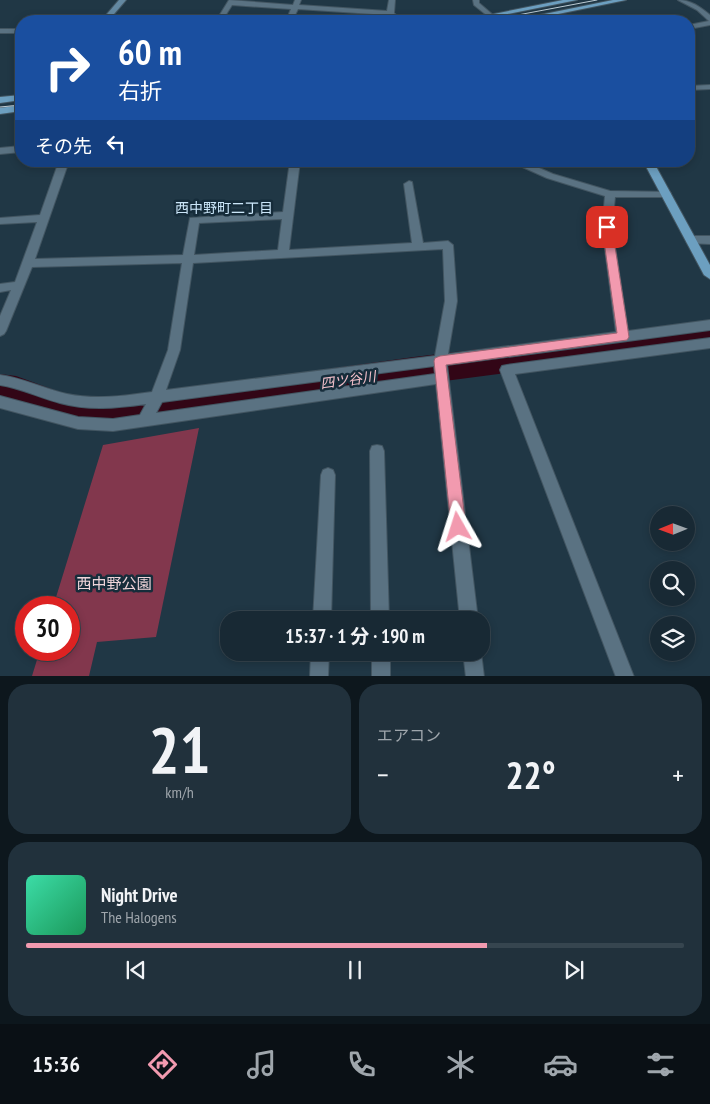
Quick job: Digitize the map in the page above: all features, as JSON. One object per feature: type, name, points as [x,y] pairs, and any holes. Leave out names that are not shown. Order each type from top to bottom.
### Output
[{"type":"main road","points":[[109,15],[123,0]]},
{"type":"main road","points":[[496,15],[574,0]]},
{"type":"main road","points":[[547,15],[623,0]]},
{"type":"main road","points":[[565,1],[571,15]]},
{"type":"main road","points":[[0,100],[15,99]]},
{"type":"main road","points":[[0,111],[15,109]]},
{"type":"main road","points":[[651,167],[710,275]]},
{"type":"street","points":[[292,15],[298,0]]},
{"type":"street","points":[[223,15],[231,2],[295,8],[390,13],[392,0]]},
{"type":"street","points":[[476,0],[476,4],[490,15]]},
{"type":"street","points":[[681,0],[699,10],[710,21],[695,25]]},
{"type":"street","points":[[0,31],[15,31]]},
{"type":"street","points":[[695,88],[710,88]]},
{"type":"street","points":[[0,151],[15,149]]},
{"type":"street","points":[[0,331],[28,263],[62,167]]},
{"type":"street","points":[[283,253],[294,167]]},
{"type":"street","points":[[528,167],[550,176],[610,194],[666,194]]},
{"type":"street","points":[[409,184],[418,246]]},
{"type":"street","points":[[610,194],[607,227],[623,337]]},
{"type":"street","points":[[146,420],[157,398],[174,350],[194,220],[288,215]]},
{"type":"street","points":[[0,221],[43,218]]},
{"type":"street","points":[[691,240],[710,240]]},
{"type":"street","points":[[28,263],[187,259],[448,245],[451,301],[440,361],[468,611]]},
{"type":"street","points":[[0,288],[19,286]]},
{"type":"street","points":[[0,380],[14,381],[52,395],[90,403],[114,403],[710,324]]},
{"type":"street","points":[[626,676],[506,370],[710,343]]},
{"type":"street","points":[[0,402],[78,423],[113,425],[442,378]]},
{"type":"street","points":[[377,451],[380,611]]},
{"type":"street","points":[[322,611],[328,474]]},
{"type":"street","points":[[319,676],[320,661]]},
{"type":"street","points":[[381,661],[381,676]]},
{"type":"street","points":[[473,661],[475,676]]},
{"type":"green space","name":"西中野公園","points":[[199,428],[156,637],[97,642],[89,676],[32,676],[37,661],[80,661],[80,596],[56,596],[103,445]]},
{"type":"waterway","name":"四ツ谷川","points":[[0,389],[16,391],[71,412],[120,414],[414,371],[699,335]]},
{"type":"tram line","points":[[518,15],[597,0]]},
{"type":"tram line","points":[[0,107],[15,106]]},
{"type":"district","name":"西中野町二丁目","points":[[224,208]]},
{"type":"route","points":[[458,527],[440,361],[623,337],[607,227]]}]
